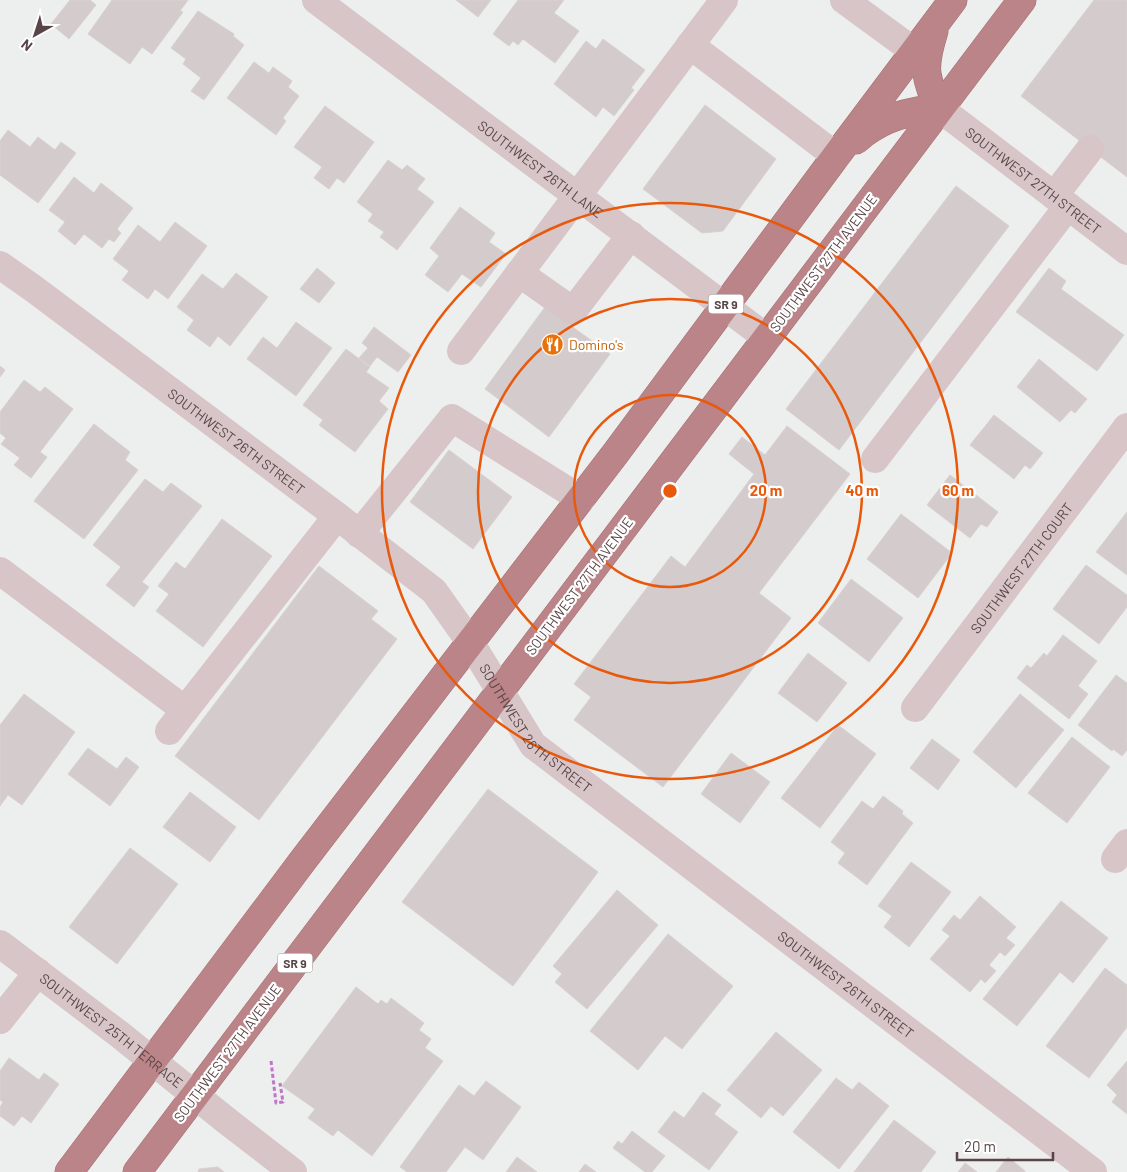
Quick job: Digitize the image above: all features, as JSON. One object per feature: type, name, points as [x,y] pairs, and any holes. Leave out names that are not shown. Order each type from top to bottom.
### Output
[{"type":"highway","name":"SR 9","points":[[69,1172],[316,844],[581,499],[953,0]]},
{"type":"highway","name":"SOUTHWEST 27TH AVENUE","points":[[137,1172],[1022,0]]},
{"type":"highway","points":[[836,156],[872,128],[895,116],[940,108],[931,91],[926,73],[928,52],[936,22]]},
{"type":"street","name":"SOUTHWEST 26TH LANE","points":[[316,0],[767,338]]},
{"type":"street","points":[[461,351],[724,0]]},
{"type":"street","points":[[844,0],[915,52]]},
{"type":"street","points":[[690,45],[836,156]]},
{"type":"street","name":"SOUTHWEST 27TH STREET","points":[[940,108],[1061,201],[1123,240]]},
{"type":"street","points":[[875,459],[1061,201],[1090,149]]},
{"type":"street","points":[[519,274],[573,311],[631,236]]},
{"type":"street","name":"SOUTHWEST 26TH STREET","points":[[0,265],[34,288],[434,591],[470,642],[534,744],[1093,1172]]},
{"type":"street","points":[[359,534],[452,418],[581,499]]},
{"type":"street","name":"SOUTHWEST 27TH COURT","points":[[915,708],[1127,427]]},
{"type":"street","points":[[0,571],[177,720],[337,516]]},
{"type":"street","name":"SOUTHWEST 25TH TERRACE","points":[[0,944],[119,1034],[293,1172]]},
{"type":"street","points":[[0,1020],[38,972]]},
{"type":"path","points":[[271,1061],[276,1103],[283,1102],[280,1083]]},
{"type":"building","points":[[70,0],[90,0],[96,5],[69,39],[51,24]]},
{"type":"building","points":[[112,0],[188,0],[180,11],[183,12],[152,54],[142,47],[130,64],[88,34]]},
{"type":"building","points":[[456,0],[491,0],[478,17]]},
{"type":"building","points":[[518,0],[564,0],[554,13],[579,31],[555,63],[523,39],[518,45],[513,41],[509,46],[493,34]]},
{"type":"building","points":[[1094,0],[1127,0],[1127,177],[1021,96]]},
{"type":"building","points":[[198,11],[234,34],[233,36],[244,45],[204,100],[191,91],[201,78],[183,64],[186,59],[171,48]]},
{"type":"building","points":[[603,39],[645,70],[631,88],[634,90],[614,116],[603,107],[596,117],[554,84],[586,41],[596,49]]},
{"type":"building","points":[[254,62],[269,73],[273,67],[292,81],[288,87],[299,96],[283,118],[286,121],[276,135],[227,98]]},
{"type":"building","points":[[705,105],[776,159],[723,231],[702,233],[643,189]]},
{"type":"building","points":[[325,106],[374,142],[344,183],[337,178],[329,189],[314,178],[322,167],[294,147]]},
{"type":"building","points":[[8,130],[30,147],[38,137],[55,150],[61,142],[76,153],[38,203],[0,175],[0,141]]},
{"type":"building","points":[[388,160],[402,170],[407,165],[425,179],[417,189],[434,202],[397,250],[380,237],[384,232],[368,221],[373,214],[357,202]]},
{"type":"building","points":[[74,177],[94,193],[101,183],[133,208],[117,229],[121,233],[114,242],[109,239],[102,248],[84,234],[75,245],[58,231],[65,222],[49,210]]},
{"type":"building","points":[[956,186],[1009,226],[839,450],[786,409]]},
{"type":"building","points":[[460,207],[495,233],[489,242],[506,254],[481,287],[462,274],[448,292],[425,275],[439,256],[430,248]]},
{"type":"building","points":[[175,222],[207,246],[168,299],[155,289],[148,299],[122,280],[129,271],[113,259],[138,225],[160,242]]},
{"type":"building","points":[[317,268],[335,283],[319,303],[300,289]]},
{"type":"building","points":[[1049,268],[1066,281],[1061,289],[1124,335],[1097,371],[1016,312]]},
{"type":"building","points":[[236,273],[268,297],[230,346],[218,336],[210,347],[187,330],[194,320],[177,307],[202,274],[223,289]]},
{"type":"building","points":[[545,307],[610,354],[549,437],[485,389]]},
{"type":"building","points":[[296,322],[332,348],[296,396],[247,359],[263,337],[277,348]]},
{"type":"building","points":[[374,327],[411,355],[398,372],[377,357],[370,366],[359,358],[368,348],[362,343]]},
{"type":"building","points":[[346,349],[370,367],[366,372],[389,388],[379,401],[388,409],[355,452],[319,425],[323,420],[303,405]]},
{"type":"building","points":[[1039,359],[1087,399],[1075,413],[1071,410],[1060,422],[1017,387]]},
{"type":"building","points":[[0,366],[5,370],[0,377]]},
{"type":"building","points":[[24,380],[40,392],[45,387],[73,409],[40,452],[47,457],[31,478],[14,465],[20,458],[1,444],[6,438],[0,433],[0,412]]},
{"type":"building","points":[[994,415],[1043,453],[1030,469],[1025,465],[1014,479],[970,445]]},
{"type":"building","points":[[94,424],[130,452],[125,460],[138,470],[84,539],[34,501]]},
{"type":"building","points":[[787,426],[850,474],[759,593],[791,618],[663,787],[574,720],[591,697],[574,684],[671,556],[685,567],[754,474],[729,454],[742,437],[765,455]]},
{"type":"building","points":[[449,450],[512,497],[473,549],[410,502]]},
{"type":"building","points":[[950,475],[998,512],[987,527],[981,524],[970,538],[927,505]]},
{"type":"building","points":[[145,479],[163,492],[171,483],[202,506],[142,582],[149,587],[134,607],[106,585],[121,567],[93,545]]},
{"type":"building","points":[[1127,512],[1127,575],[1096,552]]},
{"type":"building","points":[[901,514],[952,553],[918,598],[867,559]]},
{"type":"building","points":[[222,519],[272,556],[203,647],[156,611],[169,594],[158,586],[176,562],[185,569]]},
{"type":"building","points":[[1086,565],[1127,595],[1127,607],[1099,644],[1053,609]]},
{"type":"building","points":[[319,566],[378,611],[371,619],[397,639],[259,820],[175,756]]},
{"type":"building","points":[[851,579],[903,618],[869,662],[818,623]]},
{"type":"building","points":[[1063,635],[1097,661],[1078,686],[1088,694],[1069,719],[1017,678],[1027,665],[1031,668],[1044,653],[1047,656]]},
{"type":"building","points":[[808,653],[847,683],[817,722],[778,693]]},
{"type":"building","points":[[1116,675],[1127,683],[1127,750],[1122,756],[1113,749],[1112,751],[1078,725]]},
{"type":"building","points":[[24,694],[75,732],[22,805],[8,795],[0,806],[0,725]]},
{"type":"building","points":[[1020,694],[1064,730],[1016,788],[973,752]]},
{"type":"building","points":[[838,725],[876,754],[820,828],[781,798]]},
{"type":"building","points":[[1072,737],[1110,767],[1067,823],[1028,793]]},
{"type":"building","points":[[932,739],[960,760],[938,790],[910,768]]},
{"type":"building","points":[[88,748],[117,769],[126,757],[139,767],[110,806],[68,774]]},
{"type":"building","points":[[731,753],[770,782],[740,823],[701,794]]},
{"type":"building","points":[[488,789],[598,872],[513,986],[402,902]]},
{"type":"building","points":[[190,792],[236,827],[210,862],[163,827]]},
{"type":"building","points":[[883,796],[903,811],[902,814],[913,823],[867,885],[838,863],[845,853],[831,842],[862,801],[873,809]]},
{"type":"building","points":[[130,848],[178,884],[117,964],[69,927]]},
{"type":"building","points":[[911,862],[951,892],[909,947],[884,927],[892,916],[878,906]]},
{"type":"building","points":[[617,890],[658,925],[587,1009],[555,982],[562,974],[553,966]]},
{"type":"building","points":[[980,896],[1016,927],[1006,938],[1015,945],[1005,956],[1000,952],[989,965],[996,971],[985,983],[981,979],[970,992],[930,959],[950,936],[942,930],[954,915],[960,920]]},
{"type":"building","points":[[1061,901],[1108,938],[1073,983],[1060,972],[1017,1026],[983,999]]},
{"type":"building","points":[[668,934],[733,986],[682,1049],[665,1036],[638,1070],[590,1031]]},
{"type":"building","points":[[1105,968],[1127,985],[1127,1027],[1089,1078],[1046,1046]]},
{"type":"building","points":[[356,987],[378,1004],[381,1000],[387,1004],[391,998],[424,1023],[419,1030],[431,1039],[425,1048],[443,1061],[372,1156],[338,1130],[333,1136],[308,1118],[315,1109],[282,1086]]},
{"type":"building","points":[[776,1032],[822,1070],[783,1116],[771,1106],[761,1118],[727,1090]]},
{"type":"building","points":[[9,1058],[39,1080],[44,1073],[59,1084],[31,1123],[22,1116],[14,1126],[0,1116],[0,1107],[3,1102],[0,1100],[0,1071]]},
{"type":"building","points":[[1127,1061],[1127,1114],[1112,1102],[1117,1095],[1107,1085]]},
{"type":"building","points":[[836,1078],[852,1090],[859,1082],[889,1106],[839,1169],[793,1132]]},
{"type":"building","points":[[486,1081],[521,1107],[483,1160],[465,1147],[446,1172],[407,1172],[400,1167],[459,1085],[474,1096]]},
{"type":"building","points":[[703,1092],[721,1105],[714,1114],[738,1132],[709,1170],[658,1132],[674,1111],[684,1118]]},
{"type":"building","points":[[894,1120],[936,1152],[921,1172],[854,1172]]},
{"type":"building","points":[[632,1131],[665,1156],[652,1172],[645,1172],[613,1148],[618,1141],[622,1144]]},
{"type":"building","points":[[517,1157],[537,1172],[506,1172]]},
{"type":"building","points":[[1008,1157],[1025,1171],[1025,1172],[996,1172]]},
{"type":"building","points":[[965,1163],[977,1172],[958,1172]]},
{"type":"building","points":[[585,1164],[596,1172],[579,1172]]},
{"type":"building","points":[[218,1167],[224,1172],[198,1172],[199,1169]]},
{"type":"place","name":"Domino's","points":[[553,344]]}]
